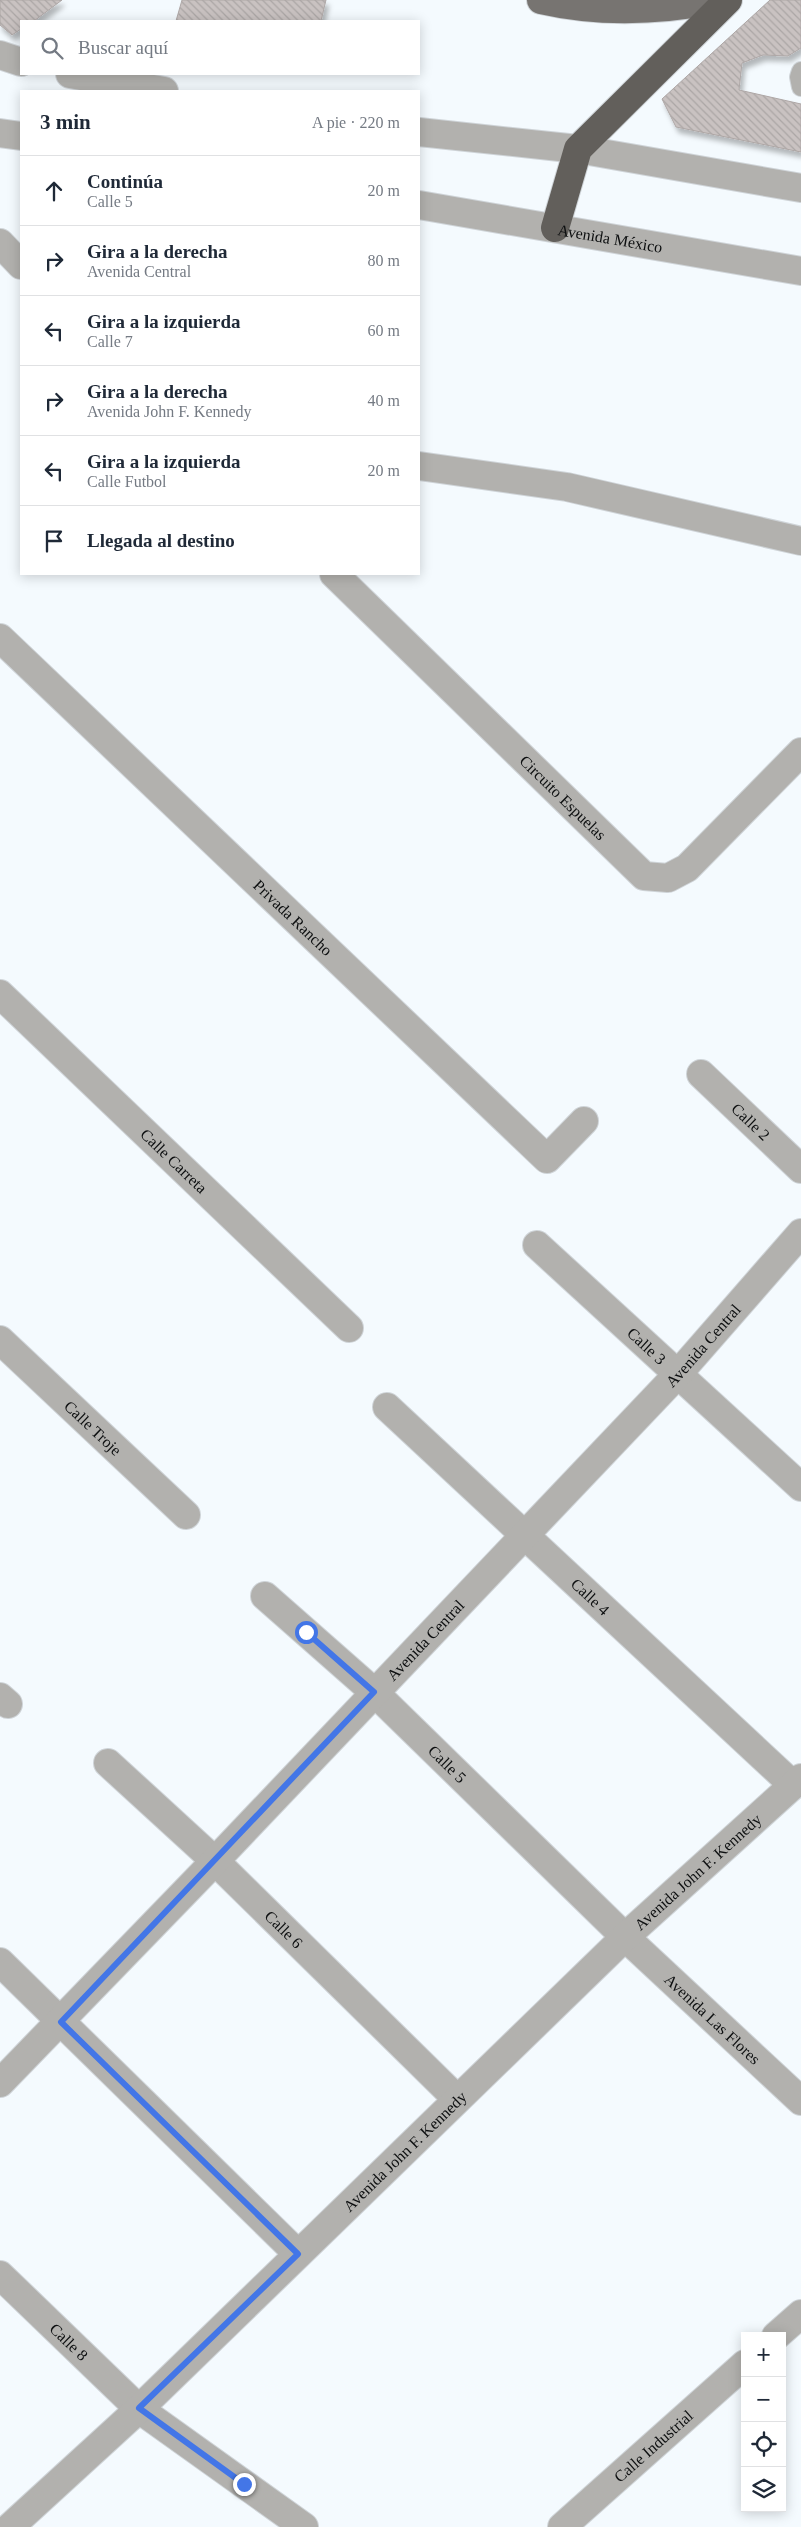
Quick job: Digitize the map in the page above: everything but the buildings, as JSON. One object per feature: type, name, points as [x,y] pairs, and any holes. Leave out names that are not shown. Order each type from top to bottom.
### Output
[{"type":"highway","points":[[556,228],[578,149],[728,0]]},
{"type":"main road","points":[[541,0],[602,8],[672,6],[716,0]]},
{"type":"street","points":[[76,75],[160,90]]},
{"type":"street","points":[[420,132],[578,149],[801,188]]},
{"type":"street","points":[[0,133],[20,136]]},
{"type":"street","name":"Avenida México","points":[[420,205],[801,271]]},
{"type":"street","points":[[0,243],[20,264]]},
{"type":"street","points":[[420,466],[567,487],[801,541]]},
{"type":"street","name":"Circuito Espuelas","points":[[335,575],[644,876],[668,878],[687,868],[801,752]]},
{"type":"street","name":"Privada Rancho","points":[[0,638],[547,1159],[584,1121]]},
{"type":"street","name":"Calle Carreta","points":[[0,994],[349,1328]]},
{"type":"street","name":"Calle 2","points":[[701,1074],[801,1168]]},
{"type":"street","name":"Avenida Central","points":[[0,2083],[216,1861],[374,1692],[677,1375],[801,1234]]},
{"type":"street","name":"Calle 3","points":[[537,1245],[801,1487]]},
{"type":"street","name":"Calle Troje","points":[[0,1340],[186,1515]]},
{"type":"street","name":"Calle 4","points":[[387,1407],[524,1535],[797,1782]]},
{"type":"street","name":"Calle 5","points":[[265,1596],[374,1692],[625,1938]]},
{"type":"street","name":"Calle 6","points":[[108,1763],[216,1861],[457,2099]]},
{"type":"street","name":"Avenida John F. Kennedy","points":[[10,2527],[139,2408],[625,1938],[797,1782]]},
{"type":"street","name":"Avenida Las Flores","points":[[625,1938],[801,2102]]},
{"type":"street","points":[[0,1962],[298,2254]]},
{"type":"street","name":"Calle 8","points":[[0,2275],[139,2408],[304,2527]]},
{"type":"street","points":[[781,2332],[801,2314]]},
{"type":"street","name":"Calle Industrial","points":[[562,2527],[741,2368]]},
{"type":"lane","points":[[801,71],[799,77],[801,87]]},
{"type":"route","points":[[244,2484],[139,2408],[298,2254],[61,2022],[216,1861],[374,1692],[306,1632]]}]
